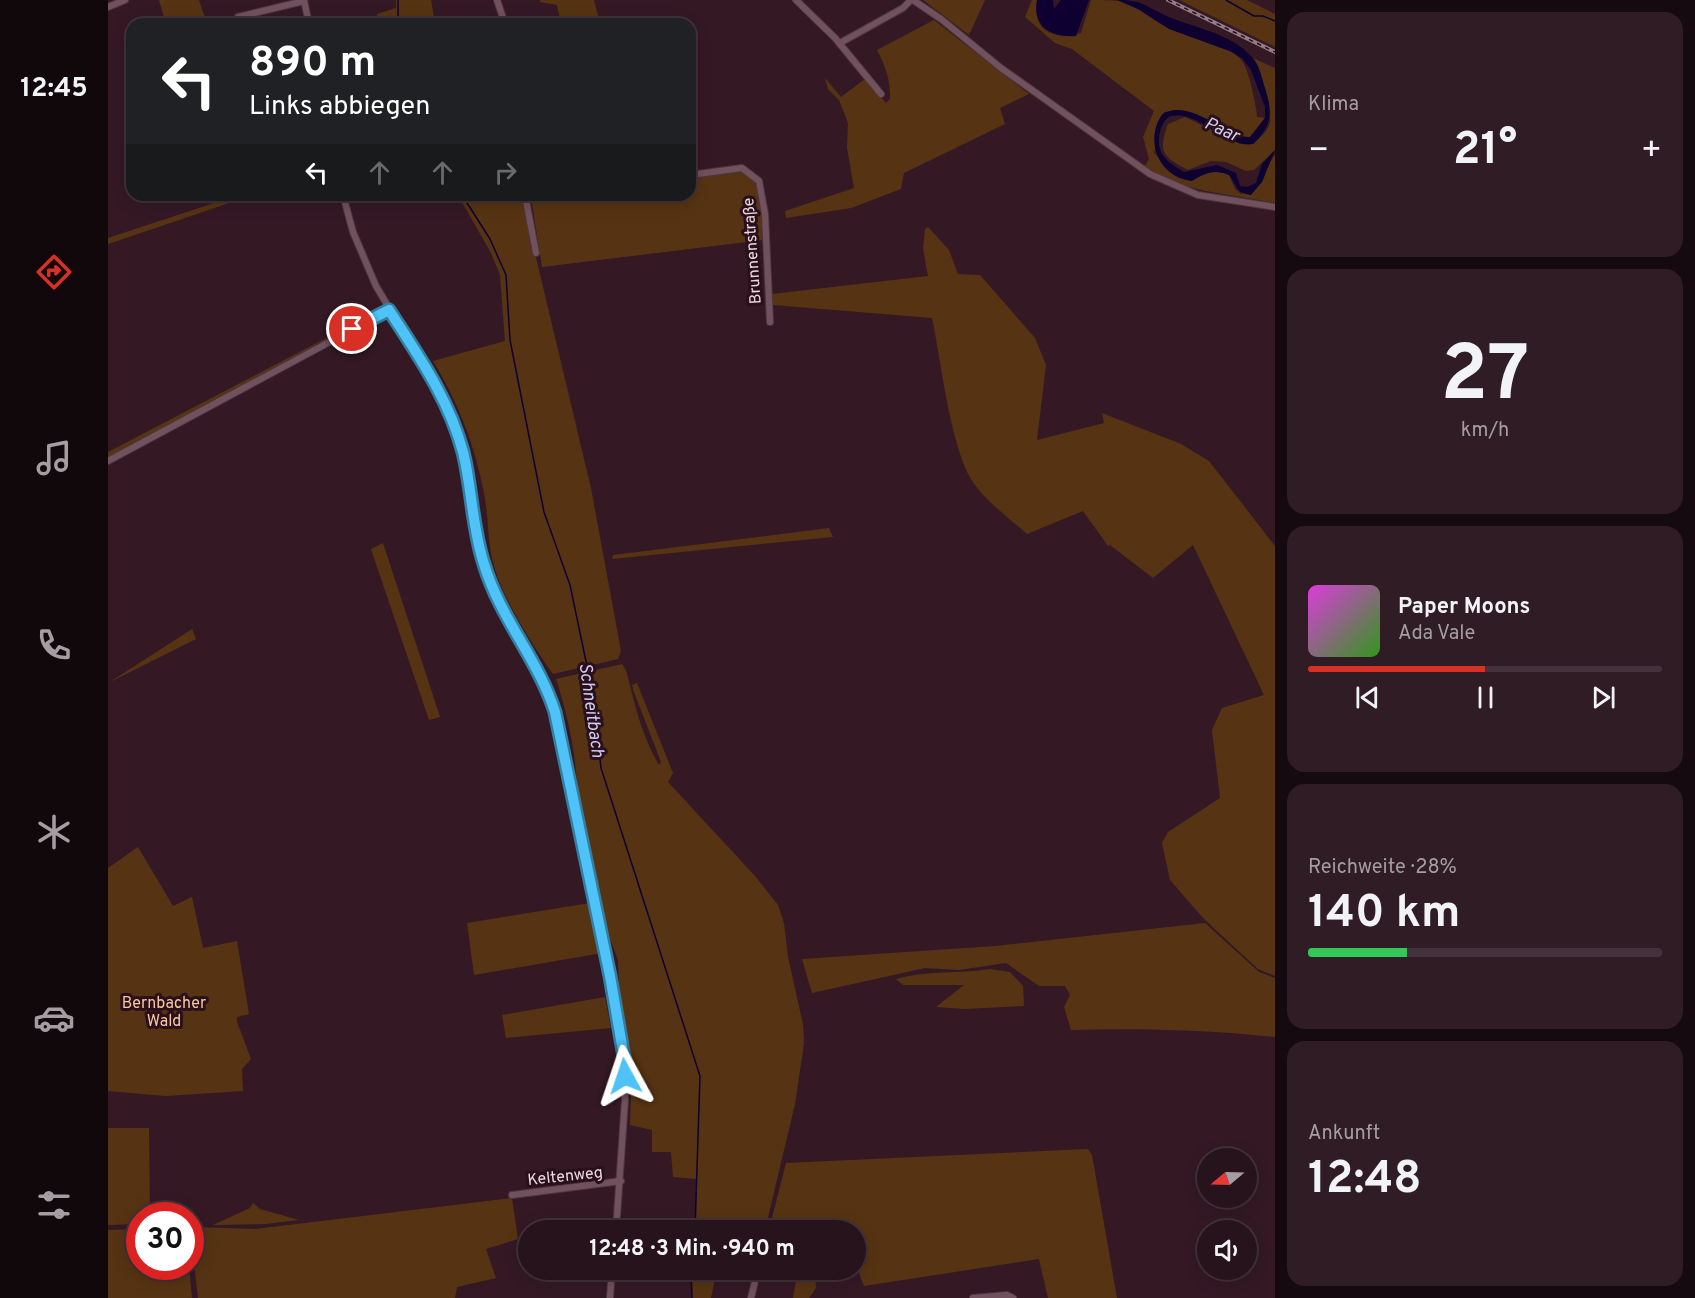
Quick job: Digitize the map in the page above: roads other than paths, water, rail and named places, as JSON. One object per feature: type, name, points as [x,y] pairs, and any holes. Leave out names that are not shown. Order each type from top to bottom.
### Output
[{"type":"street","points":[[108,7],[124,0]]},
{"type":"street","points":[[497,0],[503,18]]},
{"type":"street","points":[[796,0],[840,43],[881,94]]},
{"type":"street","points":[[802,6],[809,0]]},
{"type":"street","points":[[840,43],[903,8],[912,0],[941,19],[1001,68],[1150,174],[1198,195],[1275,207]]},
{"type":"street","points":[[238,17],[304,1],[308,18]]},
{"type":"street","name":"Brunnenstraße","points":[[696,174],[742,168],[759,181],[765,214],[770,322]]},
{"type":"street","points":[[345,201],[361,252],[389,310],[445,402],[465,461],[483,563],[505,614],[544,680],[555,712],[621,1036],[625,1076],[621,1181],[617,1220]]},
{"type":"street","points":[[526,201],[536,253]]},
{"type":"street","points":[[108,461],[389,310]]},
{"type":"street","name":"Keltenweg","points":[[512,1195],[621,1181]]},
{"type":"street","points":[[610,1298],[611,1280]]},
{"type":"street","points":[[751,1298],[756,1280]]},
{"type":"street","points":[[973,1298],[1007,1295],[1013,1298]]},
{"type":"water","points":[[1037,0],[1053,0],[1054,9],[1061,0],[1089,0],[1076,36],[1059,35],[1045,28],[1037,17]]},
{"type":"water","name":"Paar","points":[[1117,0],[1139,3],[1169,17],[1213,32],[1244,49],[1255,60],[1266,91],[1270,113],[1264,132],[1253,144],[1243,144],[1200,122],[1179,115],[1165,120],[1159,136],[1160,150],[1163,155],[1171,164],[1184,172],[1217,165],[1236,173],[1240,186],[1247,187],[1256,183],[1262,164],[1275,150],[1262,182],[1251,195],[1239,191],[1229,175],[1223,173],[1210,173],[1192,181],[1174,175],[1161,162],[1154,136],[1163,114],[1177,110],[1199,115],[1230,132],[1250,137],[1265,118],[1265,107],[1251,70],[1243,59],[1232,52],[1169,29],[1140,10]]},
{"type":"waterway","name":"Schneitbach","points":[[398,0],[398,18]]},
{"type":"waterway","points":[[1226,0],[1254,16],[1263,16],[1275,21]]},
{"type":"waterway","name":"Schneitbach","points":[[466,201],[490,239],[506,275],[510,340],[544,512],[570,585],[592,690],[601,768],[700,1076],[695,1220]]},
{"type":"waterway","name":"Schneitbach","points":[[691,1280],[692,1298]]},
{"type":"railway","points":[[1168,0],[1275,52]]},
{"type":"park label","name":"Bernbacher Wald","points":[[164,1011]]}]
